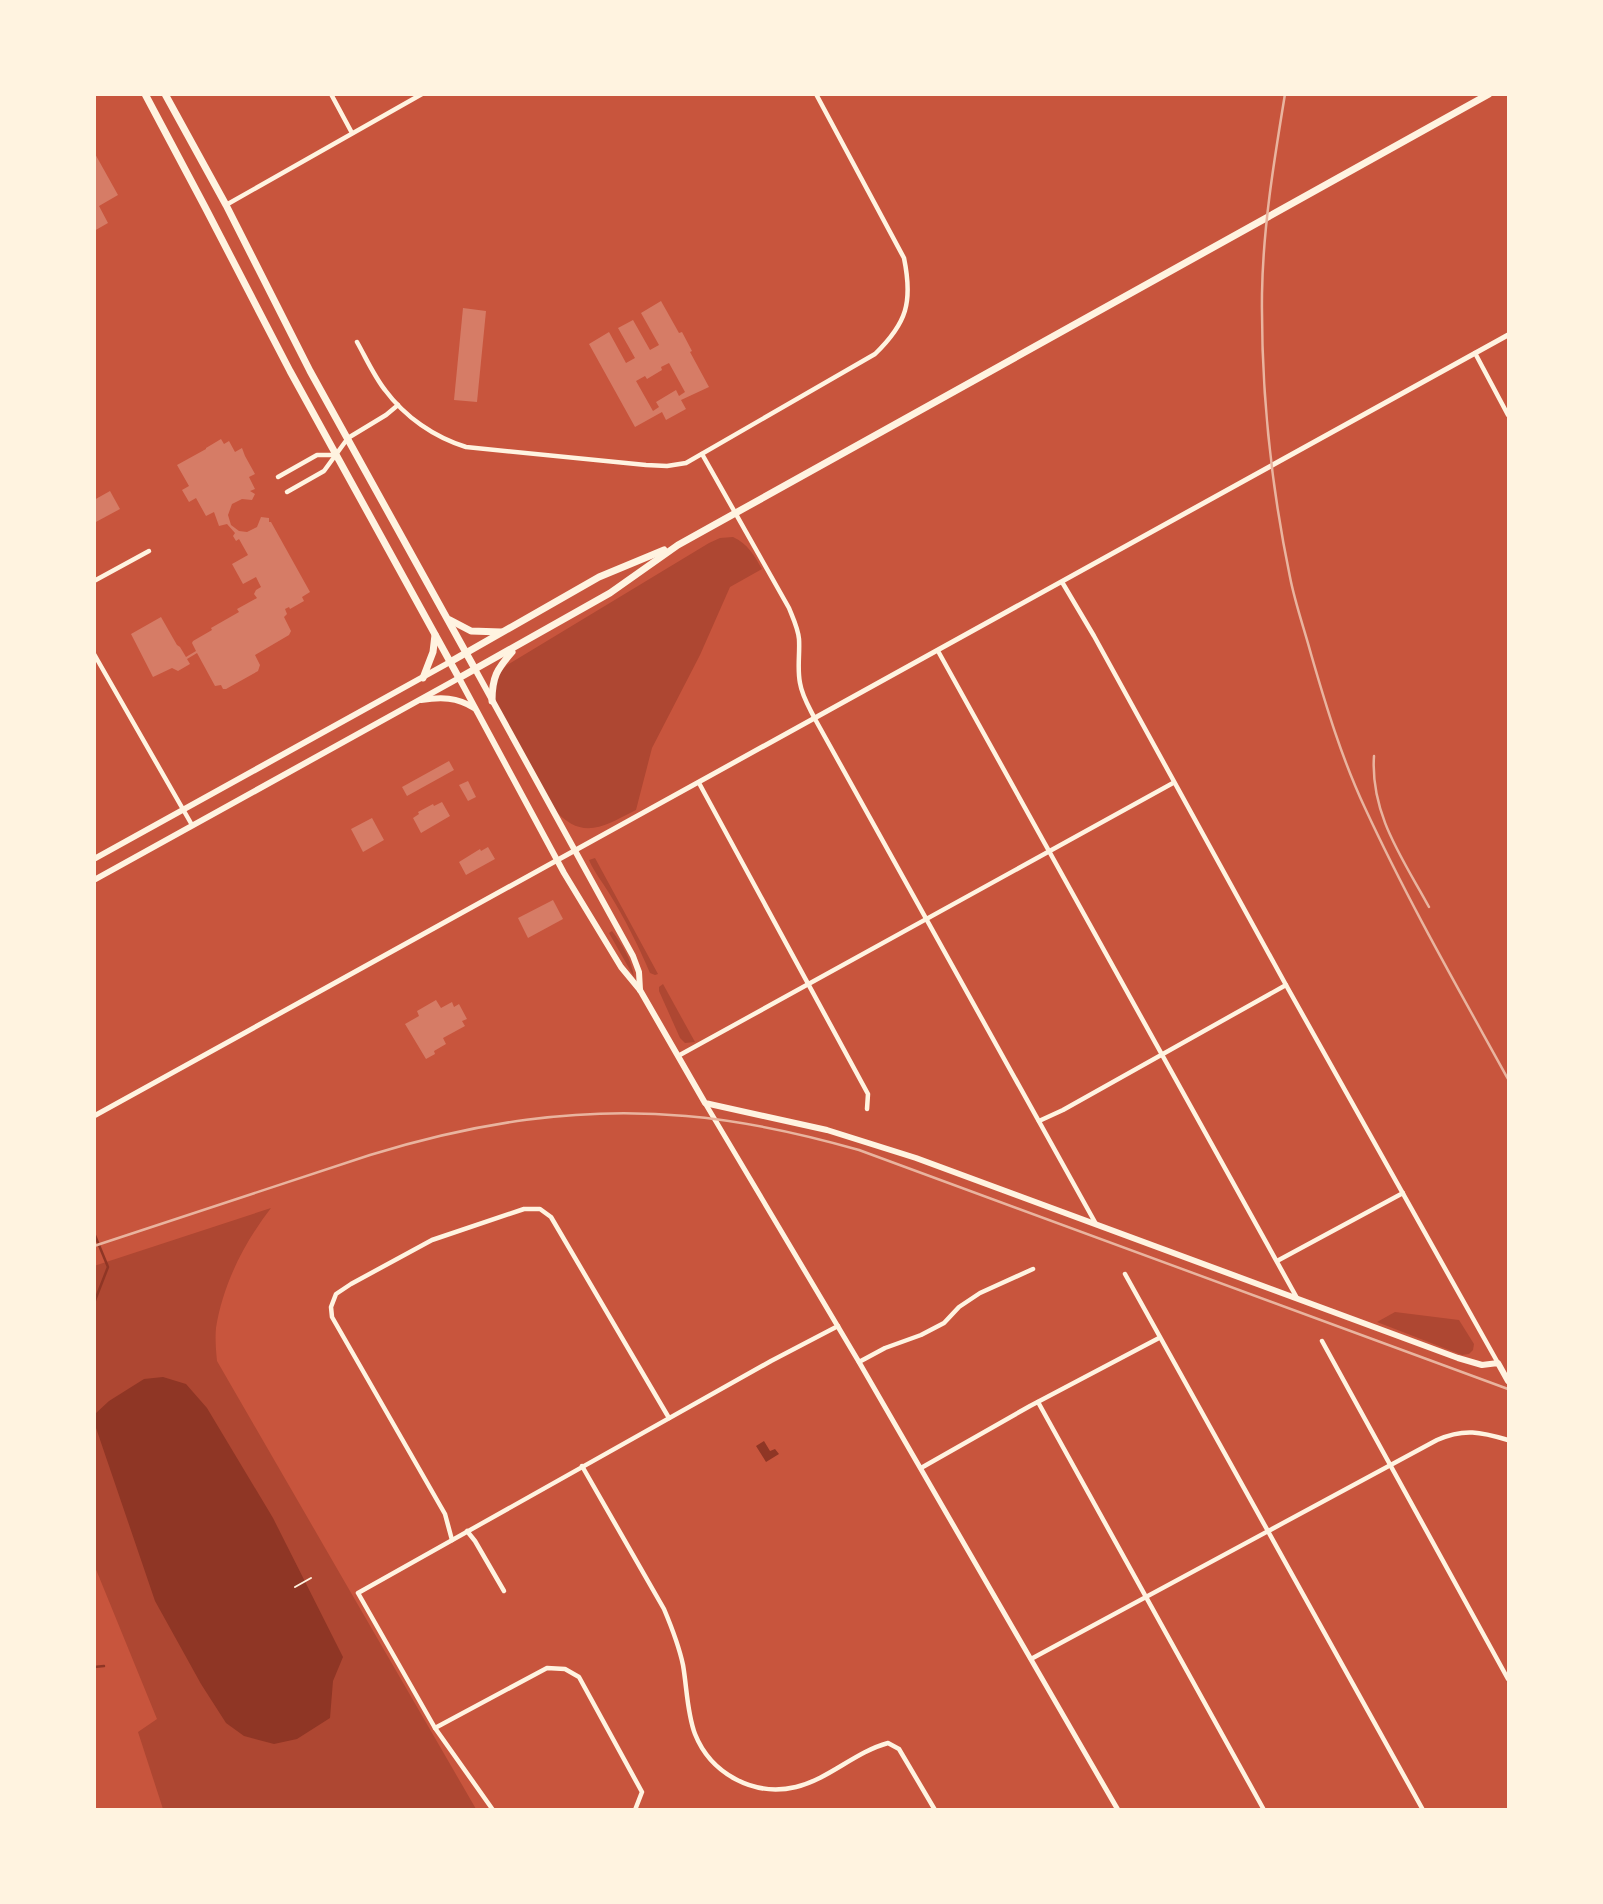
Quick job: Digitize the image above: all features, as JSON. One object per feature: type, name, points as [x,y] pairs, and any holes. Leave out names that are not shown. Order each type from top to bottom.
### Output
[{"type":"highway","points":[[145,94],[290,371],[459,678],[610,593],[678,545],[1489,94]]},
{"type":"highway","points":[[165,94],[226,205],[310,371],[475,669]]},
{"type":"highway","points":[[450,662],[599,577],[678,545]]},
{"type":"highway","points":[[447,618],[471,631],[502,632]]},
{"type":"highway","points":[[423,678],[433,652],[435,634]]},
{"type":"highway","points":[[492,701],[495,674],[518,645]]},
{"type":"main road","points":[[94,859],[450,662]]},
{"type":"main road","points":[[475,669],[633,956],[639,972],[640,990]]},
{"type":"main road","points":[[94,880],[459,678],[558,860],[621,967],[640,990],[705,1103],[802,1124],[877,1145],[1458,1358],[1482,1365],[1498,1363],[1508,1381]]},
{"type":"main road","points":[[419,700],[451,698],[476,709]]},
{"type":"street","points":[[331,94],[352,133]]},
{"type":"street","points":[[226,205],[422,94]]},
{"type":"street","points":[[357,342],[383,389],[431,432],[450,442],[466,447],[667,466],[686,463],[875,354],[897,329],[905,314],[909,280],[904,258],[816,94]]},
{"type":"street","points":[[94,1116],[1508,335]]},
{"type":"street","points":[[1475,353],[1508,415]]},
{"type":"street","points":[[286,492],[324,471],[348,438],[398,405]]},
{"type":"street","points":[[702,454],[795,622],[799,639],[798,669],[804,698],[1096,1224]]},
{"type":"street","points":[[278,477],[317,455],[336,455]]},
{"type":"street","points":[[94,581],[149,551]]},
{"type":"street","points":[[1062,582],[1498,1363]]},
{"type":"street","points":[[938,651],[1298,1299]]},
{"type":"street","points":[[94,654],[192,825]]},
{"type":"street","points":[[678,1056],[1174,782]]},
{"type":"street","points":[[699,783],[868,1094],[867,1109]]},
{"type":"street","points":[[1039,1121],[1286,985]]},
{"type":"street","points":[[705,1103],[838,1326],[1118,1810]]},
{"type":"street","points":[[1278,1261],[1403,1193]]},
{"type":"street","points":[[452,1540],[445,1514],[332,1317],[331,1307],[337,1294],[351,1284],[432,1240],[524,1209],[540,1209],[551,1217],[669,1418]]},
{"type":"street","points":[[859,1362],[944,1323],[959,1307],[980,1293],[1033,1269]]},
{"type":"street","points":[[1125,1274],[1423,1810]]},
{"type":"street","points":[[493,1810],[435,1728],[358,1593],[838,1326]]},
{"type":"street","points":[[920,1468],[1159,1338]]},
{"type":"street","points":[[1322,1340],[1508,1679]]},
{"type":"street","points":[[1038,1402],[1264,1810]]},
{"type":"street","points":[[1031,1659],[1449,1434],[1479,1432],[1508,1440]]},
{"type":"street","points":[[582,1466],[675,1633],[695,1734],[701,1747],[716,1765],[735,1780],[769,1790],[780,1790],[812,1782],[875,1746],[888,1744],[899,1749],[932,1809]]},
{"type":"street","points":[[467,1531],[504,1591]]},
{"type":"street","points":[[435,1728],[547,1668],[565,1669],[579,1677],[642,1792],[635,1810]]},
{"type":"path","points":[[295,1587],[312,1578]]},
{"type":"shaded area","points":[[733,537],[747,547],[762,569],[730,587],[700,655],[652,748],[636,810],[602,826],[583,828],[573,825],[552,807],[495,700],[500,673],[507,665],[709,543],[720,538]]},
{"type":"shaded area","points":[[595,858],[658,974],[650,973],[626,922],[593,869],[589,860]]},
{"type":"shaded area","points":[[612,931],[626,953],[634,977],[609,933]]},
{"type":"shaded area","points":[[663,984],[695,1042],[685,1043],[680,1038],[659,991]]},
{"type":"shaded area","points":[[271,1208],[252,1235],[229,1280],[216,1328],[217,1361],[476,1809],[163,1809],[138,1732],[157,1719],[95,1567],[94,1266]]},
{"type":"shaded area","points":[[1395,1312],[1459,1320],[1474,1344],[1473,1350],[1462,1355],[1377,1322]]},
{"type":"shaded area","points":[[163,1377],[186,1384],[207,1408],[273,1518],[343,1657],[333,1681],[330,1718],[297,1739],[274,1744],[244,1736],[226,1723],[155,1601],[95,1425],[95,1414],[109,1401],[144,1379]]},
{"type":"shaded area","points":[[764,1441],[770,1451],[775,1449],[779,1454],[766,1462],[756,1446]]},
{"type":"building","points":[[94,152],[118,195],[99,206],[108,223],[94,231]]},
{"type":"building","points":[[661,301],[679,333],[682,332],[709,387],[681,400],[686,409],[666,420],[662,412],[635,427],[589,344],[609,332],[626,363],[635,358],[618,328],[633,320],[650,350],[659,345],[641,313]],"holes":[[[669,363],[685,392],[679,396],[676,390],[656,402],[659,407],[653,411],[636,381],[645,376],[647,379]]]},
{"type":"building","points":[[463,308],[486,311],[477,402],[454,400]]},
{"type":"building","points":[[221,439],[224,444],[229,441],[235,452],[242,448],[255,474],[249,477],[255,489],[250,491],[255,494],[252,500],[242,499],[232,504],[228,515],[231,525],[239,531],[247,532],[257,527],[261,517],[269,518],[310,592],[302,597],[304,601],[285,609],[287,614],[284,617],[291,631],[289,635],[255,655],[260,665],[258,671],[226,689],[221,685],[215,686],[197,653],[187,659],[190,664],[178,671],[172,668],[153,677],[131,634],[161,617],[186,657],[196,651],[193,641],[257,598],[254,594],[261,587],[256,577],[243,584],[232,564],[248,555],[239,539],[236,541],[233,536],[235,533],[227,524],[219,526],[214,512],[206,516],[196,498],[189,502],[182,490],[189,486],[177,465]]},
{"type":"building","points":[[110,491],[120,509],[94,523],[94,500]]},
{"type":"building","points":[[449,761],[454,770],[407,796],[402,787]]},
{"type":"building","points":[[468,781],[476,797],[468,801],[459,785]]},
{"type":"building","points":[[442,802],[450,816],[421,833],[413,818],[418,812]]},
{"type":"building","points":[[372,818],[384,840],[363,852],[351,829]]},
{"type":"building","points":[[488,847],[495,859],[466,875],[459,862]]},
{"type":"building","points":[[553,900],[563,919],[528,938],[518,918]]},
{"type":"building","points":[[436,1000],[441,1008],[452,1002],[454,1007],[459,1004],[467,1019],[462,1021],[465,1026],[443,1038],[446,1044],[426,1059],[405,1024],[419,1016],[417,1011]]},
{"type":"waterway","points":[[94,1233],[108,1267],[94,1303]]},
{"type":"waterway","points":[[94,1667],[104,1666]]},
{"type":"railway","points":[[1285,94],[1267,219],[1262,329],[1265,401],[1273,472],[1292,587],[1329,713],[1357,789],[1416,911],[1508,1079]]},
{"type":"railway","points":[[1374,756],[1374,777],[1383,817],[1399,853],[1429,907]]},
{"type":"railway","points":[[94,1246],[370,1155],[448,1134],[566,1116],[606,1113],[686,1116],[774,1129],[859,1150],[1508,1389]]}]
